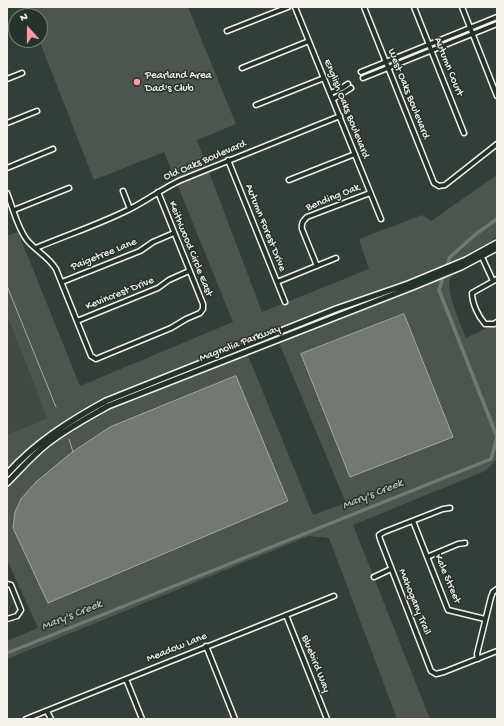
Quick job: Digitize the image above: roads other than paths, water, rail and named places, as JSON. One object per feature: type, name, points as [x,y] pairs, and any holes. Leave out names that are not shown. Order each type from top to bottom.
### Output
[{"type":"street","points":[[227,31],[288,7]]},
{"type":"street","name":"English Oaks Boulevard","points":[[295,7],[381,219]]},
{"type":"street","name":"West Oaks Boulevard","points":[[364,7],[434,183],[439,186],[445,185],[497,144]]},
{"type":"street","name":"Autumn Court","points":[[414,7],[464,133]]},
{"type":"street","points":[[462,7],[497,96]]},
{"type":"street","points":[[361,72],[497,18]]},
{"type":"street","points":[[363,78],[497,24]]},
{"type":"street","points":[[242,68],[309,41]]},
{"type":"street","points":[[7,79],[22,73]]},
{"type":"street","points":[[256,105],[324,78]]},
{"type":"street","points":[[331,93],[348,84]]},
{"type":"street","points":[[333,99],[351,88]]},
{"type":"street","points":[[7,123],[37,111]]},
{"type":"street","name":"Old Oaks Boulevard","points":[[36,248],[130,209],[173,183],[340,116]]},
{"type":"street","points":[[7,168],[53,149]]},
{"type":"street","points":[[289,180],[355,154]]},
{"type":"street","name":"Autumn Forest Drive","points":[[228,160],[285,302]]},
{"type":"street","points":[[14,210],[69,188]]},
{"type":"street","points":[[123,191],[130,209]]},
{"type":"street","name":"Keithwood Circle East","points":[[78,321],[93,358],[98,358],[171,328],[202,312],[203,304],[158,192]]},
{"type":"street","points":[[7,193],[27,240],[53,263],[78,321]]},
{"type":"street","name":"Bending Oak","points":[[317,266],[302,229],[301,224],[303,220],[307,217],[370,193]]},
{"type":"street","name":"Paigetree Lane","points":[[62,282],[140,251],[153,242],[174,233]]},
{"type":"street","name":"Magnolia Parkway","points":[[460,265],[497,243]]},
{"type":"street","name":"Magnolia Parkway","points":[[101,407],[298,332],[422,280],[482,257],[497,248]]},
{"type":"street","points":[[482,257],[495,280],[472,293],[472,299],[481,319],[485,324],[494,324],[497,322]]},
{"type":"street","points":[[278,282],[336,258]]},
{"type":"street","name":"Kevincrest Drive","points":[[78,321],[158,288],[169,280],[189,271]]},
{"type":"street","name":"Magnolia Parkway","points":[[7,474],[22,458],[39,447],[75,418],[295,325],[336,309],[422,280]]},
{"type":"street","points":[[295,325],[298,332]]},
{"type":"street","points":[[236,349],[239,355]]},
{"type":"street","name":"Magnolia Parkway","points":[[7,484],[39,447]]},
{"type":"street","points":[[413,521],[443,509],[450,508]]},
{"type":"street","name":"Mahogany Trail","points":[[413,521],[379,535],[431,671],[436,674],[444,672],[478,659]]},
{"type":"street","name":"Kale Street","points":[[413,521],[448,610],[485,618]]},
{"type":"street","points":[[427,556],[458,544],[465,544]]},
{"type":"street","points":[[374,577],[391,569]]},
{"type":"street","points":[[7,584],[11,585],[21,610],[17,616],[7,620]]},
{"type":"street","points":[[497,589],[493,592],[485,618],[477,654],[478,659],[497,651]]},
{"type":"street","name":"Meadow Lane","points":[[26,719],[334,596]]},
{"type":"street","name":"Bluebird Way","points":[[286,615],[327,719]]},
{"type":"street","points":[[206,646],[235,719]]},
{"type":"street","points":[[126,679],[142,719]]},
{"type":"street","points":[[47,710],[51,719]]},
{"type":"waterway","name":"Mary's Creek","points":[[446,268],[450,257],[476,234],[497,219]]},
{"type":"waterway","name":"Mary's Creek","points":[[7,653],[491,459],[497,437],[439,290],[444,274]]},
{"type":"waterway","points":[[7,286],[56,407]]},
{"type":"waterway","points":[[69,439],[73,452]]},
{"type":"place","name":"Pearland Area Dad's Club","points":[[137,82]]}]
